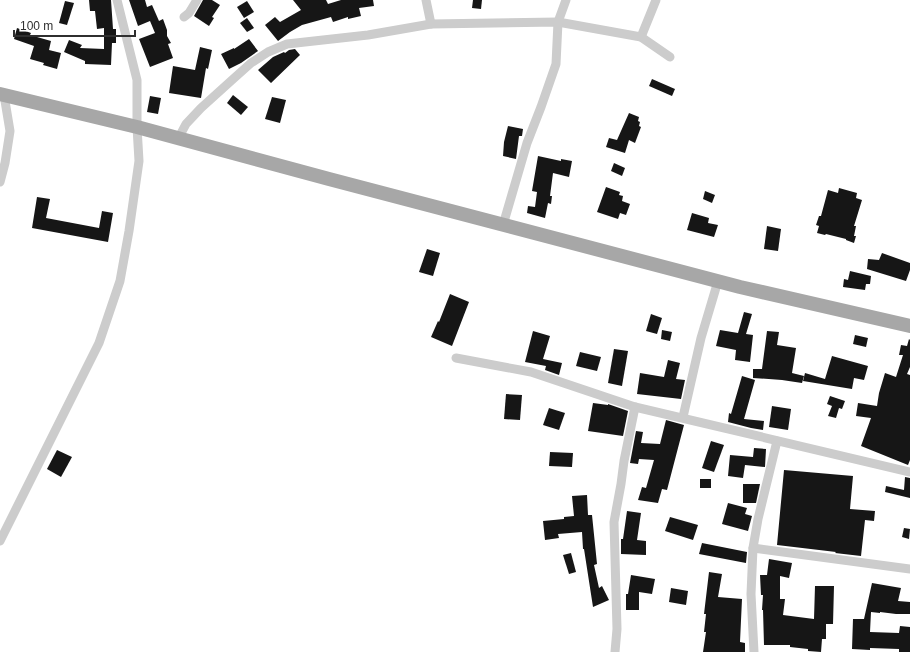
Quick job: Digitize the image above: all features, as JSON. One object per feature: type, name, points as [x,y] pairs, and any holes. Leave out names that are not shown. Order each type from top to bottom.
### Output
[{"type":"main road","points":[[2,94],[137,127],[718,281],[910,326]]},
{"type":"street","points":[[0,541],[99,343],[120,281],[139,161],[137,127],[138,80],[118,0]]},
{"type":"street","points":[[184,17],[190,13],[197,0]]},
{"type":"street","points":[[426,0],[431,24]]},
{"type":"street","points":[[503,225],[527,143],[542,107],[556,64],[558,22],[566,0]]},
{"type":"street","points":[[641,37],[656,0]]},
{"type":"street","points":[[178,139],[186,124],[201,108],[252,63],[268,52],[287,44],[368,35],[431,24],[558,22],[641,37],[670,57]]},
{"type":"street","points":[[0,182],[5,163],[10,131],[2,94]]},
{"type":"street","points":[[683,417],[701,338],[718,281]]},
{"type":"street","points":[[456,358],[531,372],[635,406],[910,472]]},
{"type":"street","points":[[615,652],[617,630],[614,522],[635,406]]},
{"type":"street","points":[[754,652],[751,594],[752,548],[777,441]]},
{"type":"street","points":[[752,548],[910,569]]},
{"type":"building","points":[[89,0],[111,0],[113,29],[116,29],[116,43],[112,43],[111,65],[85,64],[85,61],[64,52],[69,40],[82,45],[80,48],[104,49],[104,28],[97,29],[95,11],[90,11]]},
{"type":"building","points":[[129,0],[145,0],[147,7],[152,5],[159,21],[163,19],[167,30],[167,36],[171,43],[168,44],[173,58],[150,67],[139,39],[155,33],[150,21],[138,26]]},
{"type":"building","points":[[203,0],[212,0],[220,5],[212,17],[214,18],[209,26],[194,16]]},
{"type":"building","points":[[293,0],[326,0],[328,4],[341,0],[373,0],[374,6],[359,8],[361,16],[348,19],[348,17],[333,22],[331,17],[302,25],[278,41],[265,25],[275,17],[280,22],[301,10]]},
{"type":"building","points":[[473,0],[482,0],[481,9],[472,8]]},
{"type":"building","points":[[65,1],[74,3],[67,25],[59,23]]},
{"type":"building","points":[[247,1],[254,12],[244,18],[237,7]]},
{"type":"building","points":[[247,18],[254,28],[247,32],[240,23]]},
{"type":"building","points":[[17,28],[31,33],[30,35],[51,41],[49,50],[61,53],[57,69],[30,59],[34,46],[14,39]]},
{"type":"building","points":[[249,39],[258,51],[241,63],[229,69],[221,54],[234,49]]},
{"type":"building","points":[[200,47],[212,50],[208,69],[206,68],[201,98],[169,93],[173,66],[195,70]]},
{"type":"building","points":[[295,49],[300,55],[271,83],[258,70],[273,57]]},
{"type":"building","points":[[652,79],[675,89],[672,96],[649,86]]},
{"type":"building","points":[[233,95],[248,107],[241,115],[227,103]]},
{"type":"building","points":[[150,96],[161,98],[158,114],[147,112]]},
{"type":"building","points":[[272,97],[286,100],[280,123],[265,119]]},
{"type":"building","points":[[629,113],[639,117],[639,126],[641,127],[635,143],[629,140],[625,153],[606,147],[609,138],[617,140]]},
{"type":"building","points":[[508,126],[523,129],[522,136],[519,136],[516,159],[503,156],[504,142]]},
{"type":"building","points":[[538,156],[561,161],[561,159],[572,161],[569,177],[553,173],[550,196],[552,196],[551,204],[548,203],[545,218],[527,213],[528,206],[535,207],[537,192],[532,191]]},
{"type":"building","points":[[614,163],[625,168],[622,176],[611,171]]},
{"type":"building","points":[[606,187],[620,192],[619,195],[623,196],[622,201],[630,204],[626,215],[620,213],[618,219],[597,212]]},
{"type":"building","points":[[839,188],[857,193],[856,198],[862,200],[854,226],[856,226],[854,236],[856,236],[854,243],[846,239],[817,233],[819,226],[816,225],[819,216],[821,216],[828,190],[838,193]]},
{"type":"building","points":[[705,191],[715,195],[712,203],[703,199]]},
{"type":"building","points":[[37,197],[50,199],[46,218],[99,228],[102,211],[113,213],[108,242],[32,228]]},
{"type":"building","points":[[692,213],[709,218],[708,223],[718,225],[714,237],[687,230]]},
{"type":"building","points":[[767,226],[781,229],[778,251],[764,249]]},
{"type":"building","points":[[427,249],[440,253],[433,276],[419,272]]},
{"type":"building","points":[[882,253],[910,263],[910,270],[906,281],[867,269],[868,259],[879,260]]},
{"type":"building","points":[[850,271],[871,276],[870,284],[866,284],[865,290],[843,287],[844,279],[848,280]]},
{"type":"building","points":[[450,294],[469,302],[452,346],[431,337],[438,321],[439,322]]},
{"type":"building","points":[[744,312],[752,314],[746,334],[753,335],[750,362],[735,360],[736,350],[716,346],[720,330],[738,333]]},
{"type":"building","points":[[651,314],[662,318],[657,334],[646,331]]},
{"type":"building","points":[[662,330],[672,332],[670,341],[661,339]]},
{"type":"building","points":[[533,331],[550,336],[543,359],[562,363],[559,375],[545,370],[546,366],[525,362]]},
{"type":"building","points":[[767,331],[779,332],[777,345],[796,348],[792,373],[804,376],[802,383],[753,378],[753,369],[762,369]]},
{"type":"building","points":[[855,335],[868,338],[866,347],[853,344]]},
{"type":"building","points":[[909,339],[910,367],[907,374],[910,375],[910,460],[908,465],[861,446],[871,418],[856,416],[858,403],[877,406],[885,373],[896,377],[903,355],[899,355],[901,345],[907,346]]},
{"type":"building","points":[[614,349],[628,351],[622,386],[608,383]]},
{"type":"building","points":[[580,352],[601,357],[597,371],[576,366]]},
{"type":"building","points":[[832,356],[868,366],[864,380],[854,378],[852,389],[803,381],[805,373],[825,379]]},
{"type":"building","points":[[668,360],[680,363],[676,379],[685,380],[681,399],[637,394],[640,373],[664,377]]},
{"type":"building","points":[[742,376],[755,380],[744,419],[764,421],[763,430],[728,422],[729,413],[731,414]]},
{"type":"building","points":[[506,394],[522,395],[520,420],[504,419]]},
{"type":"building","points":[[830,396],[845,401],[842,409],[839,408],[836,418],[828,416],[832,406],[827,404]]},
{"type":"building","points":[[593,403],[608,404],[628,411],[623,436],[588,431]]},
{"type":"building","points":[[772,406],[791,409],[788,430],[769,427]]},
{"type":"building","points":[[549,408],[565,413],[559,430],[543,425]]},
{"type":"building","points":[[666,420],[684,425],[667,490],[662,489],[658,503],[638,500],[642,487],[646,488],[654,460],[639,459],[638,464],[630,463],[636,431],[643,432],[641,443],[660,444]]},
{"type":"building","points":[[711,441],[724,445],[714,472],[702,468]]},
{"type":"building","points":[[754,448],[766,449],[765,467],[745,465],[743,478],[728,476],[730,455],[753,457]]},
{"type":"building","points":[[57,450],[72,457],[61,477],[47,469]]},
{"type":"building","points":[[550,452],[573,453],[572,467],[549,466]]},
{"type":"building","points":[[784,470],[853,476],[850,509],[875,511],[874,521],[865,520],[861,556],[777,545]]},
{"type":"building","points":[[905,477],[910,478],[910,498],[885,492],[886,486],[904,490]]},
{"type":"building","points":[[700,479],[711,479],[711,488],[700,488]]},
{"type":"building","points":[[743,484],[760,484],[756,503],[743,503]]},
{"type":"building","points":[[587,495],[588,515],[592,515],[597,564],[594,565],[599,588],[602,586],[609,600],[593,607],[583,549],[582,532],[558,534],[559,538],[545,540],[543,521],[564,519],[564,517],[574,516],[572,496]]},
{"type":"building","points":[[728,503],[747,508],[745,514],[752,516],[748,531],[722,524]]},
{"type":"building","points":[[627,511],[641,513],[637,540],[646,541],[646,555],[621,554],[621,539],[623,539]]},
{"type":"building","points":[[670,517],[698,525],[693,540],[665,531]]},
{"type":"building","points":[[904,528],[910,529],[909,539],[902,537]]},
{"type":"building","points":[[702,543],[747,552],[746,563],[699,554]]},
{"type":"building","points":[[571,553],[576,572],[569,574],[563,555]]},
{"type":"building","points":[[769,559],[792,563],[789,578],[780,576],[780,599],[785,599],[783,615],[814,619],[815,586],[834,586],[833,624],[826,624],[826,639],[822,639],[821,652],[790,647],[790,645],[764,645],[762,610],[763,595],[761,595],[760,575],[767,575]]},
{"type":"building","points":[[709,572],[722,574],[718,597],[742,599],[740,642],[745,643],[745,652],[703,652],[706,632],[704,632],[706,614],[704,614]]},
{"type":"building","points":[[631,575],[655,579],[652,594],[639,592],[639,610],[626,610],[626,594],[628,594]]},
{"type":"building","points":[[872,583],[901,588],[898,601],[910,602],[910,614],[871,612],[870,632],[899,633],[900,626],[910,627],[910,652],[899,652],[899,649],[852,649],[853,619],[864,619]]},
{"type":"building","points":[[671,588],[688,591],[686,605],[669,602]]}]
